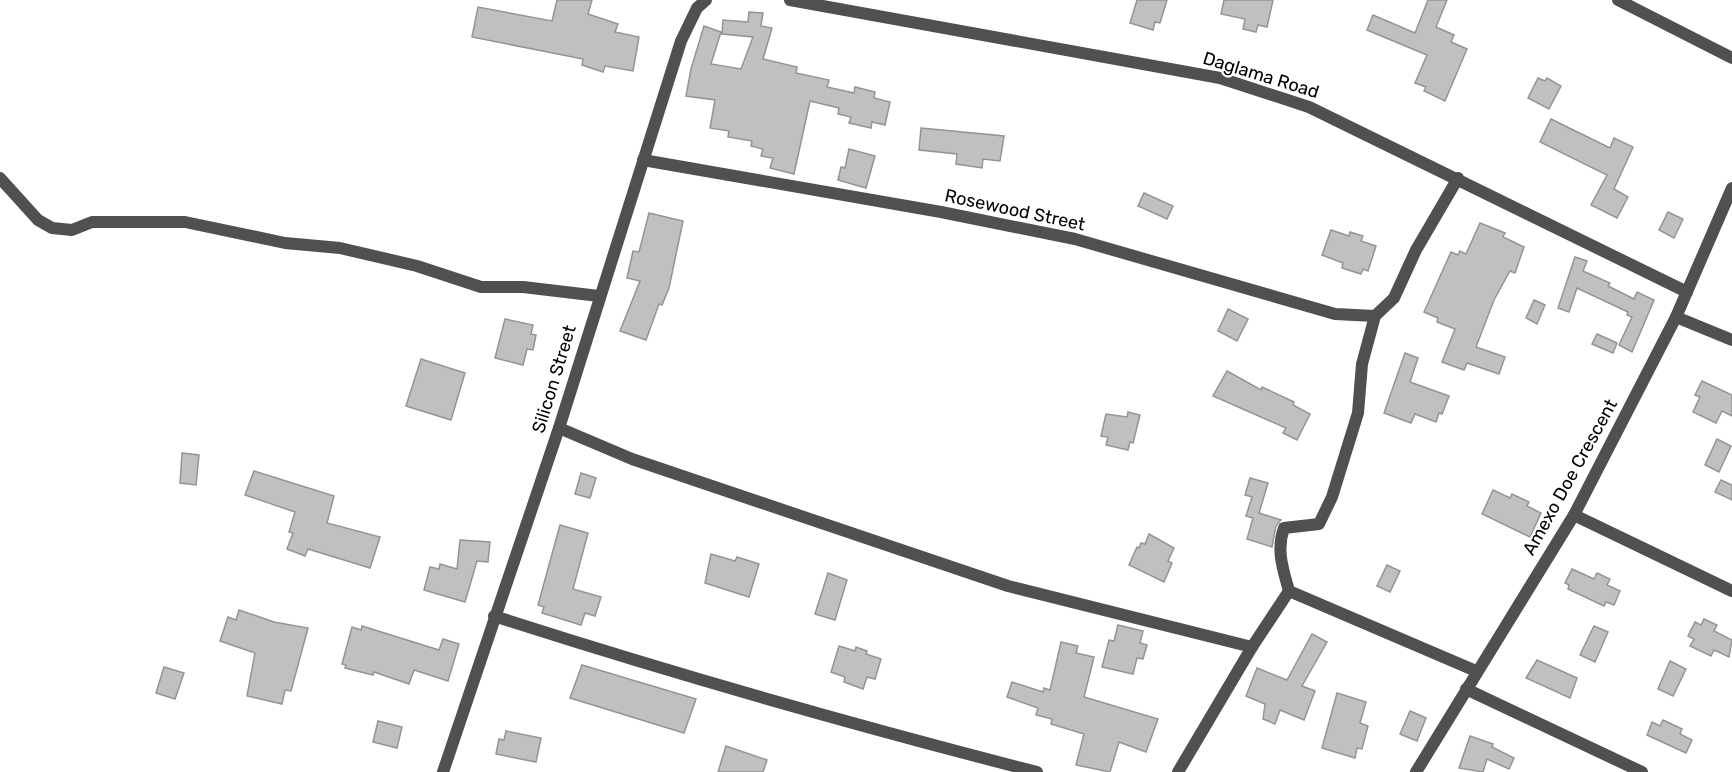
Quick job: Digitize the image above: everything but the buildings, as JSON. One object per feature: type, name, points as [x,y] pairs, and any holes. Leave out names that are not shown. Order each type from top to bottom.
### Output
[{"type":"street","name":"Silicon Street","points":[[443,772],[559,428],[681,41],[697,8],[706,0]]},
{"type":"street","name":"Daglama Road","points":[[790,0],[1220,78],[1309,107],[1687,292]]},
{"type":"street","points":[[1618,0],[1732,58]]},
{"type":"street","name":"Rosewood Street","points":[[643,160],[941,212],[1075,239],[1335,314],[1375,316]]},
{"type":"street","points":[[0,178],[38,220],[52,228],[72,230],[92,222],[185,222],[285,243],[340,248],[417,266],[481,287],[523,287],[599,297]]},
{"type":"street","points":[[1289,591],[1280,561],[1279,541],[1284,528],[1319,524],[1332,497],[1358,413],[1362,364],[1375,316],[1395,298],[1416,250],[1458,178]]},
{"type":"street","name":"Amexo Doe Crescent","points":[[1416,772],[1574,515],[1676,316],[1732,188]]},
{"type":"street","points":[[1676,316],[1732,340]]},
{"type":"street","points":[[559,428],[632,459],[1008,586],[1252,647]]},
{"type":"street","points":[[1574,515],[1732,591]]},
{"type":"street","points":[[1178,772],[1252,647],[1289,591]]},
{"type":"street","points":[[1289,591],[1476,671]]},
{"type":"street","points":[[494,616],[653,667],[811,713],[1037,772]]},
{"type":"street","points":[[1466,689],[1642,772]]}]
